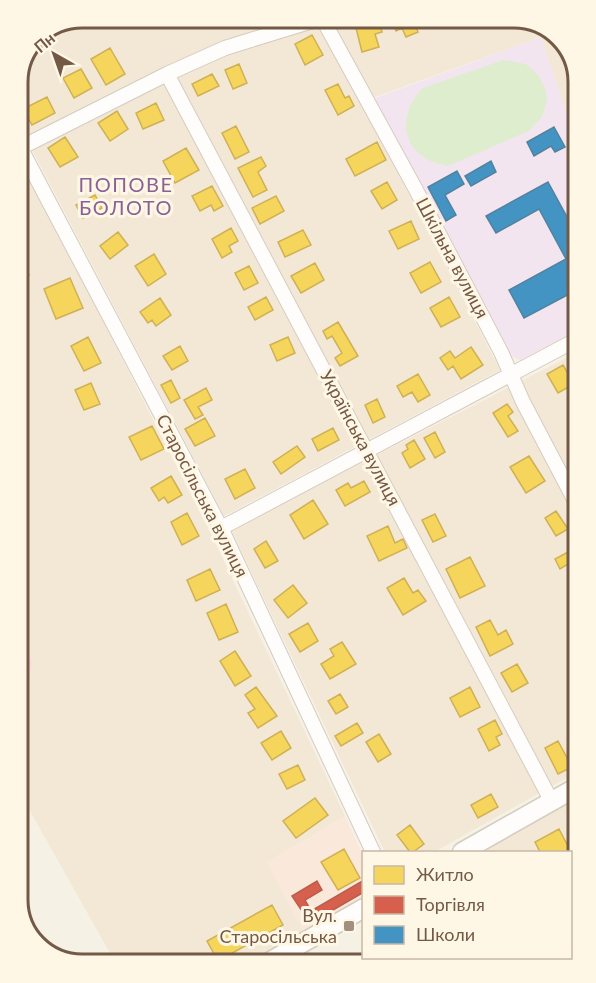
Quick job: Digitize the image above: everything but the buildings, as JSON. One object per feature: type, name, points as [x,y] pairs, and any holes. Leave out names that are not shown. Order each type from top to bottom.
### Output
[{"type":"street","points":[[29,142],[225,48],[288,28]]},
{"type":"street","name":"Шкільна вулиця","points":[[328,29],[415,188],[512,374],[523,402],[568,488]]},
{"type":"street","name":"Українська вулиця","points":[[167,74],[552,802]]},
{"type":"street","name":"Старосільська вулиця","points":[[29,166],[221,528],[373,851]]},
{"type":"street","points":[[221,528],[568,344]]},
{"type":"street","points":[[464,851],[568,792]]},
{"type":"street","points":[[283,954],[362,909]]},
{"type":"shaded area","points":[[82,28],[517,29],[531,31],[544,38],[558,52],[565,65],[568,82],[568,117],[541,37],[361,102],[500,370],[224,516],[29,144],[30,68],[40,50],[52,38]]},
{"type":"shaded area","points":[[541,37],[568,117],[568,335],[520,360],[507,354],[373,99]]},
{"type":"shaded area","points":[[29,175],[211,534],[345,816],[267,862],[304,932],[266,954],[110,954],[28,807],[28,682],[33,664],[28,649]]},
{"type":"shaded area","points":[[568,357],[568,777],[436,851],[385,851],[231,530]]},
{"type":"shaded area","points":[[28,649],[33,664],[28,682]]},
{"type":"shaded area","points":[[568,802],[568,851],[481,851]]},
{"type":"shaded area","points":[[345,816],[362,854],[362,898],[304,932],[267,862]]},
{"type":"green space","points":[[503,60],[526,64],[538,75],[545,88],[547,101],[542,117],[529,131],[448,166],[430,161],[416,151],[407,134],[407,114],[423,88]]},
{"type":"place","name":"Вул. Старосільська","points":[[349,926]]},
{"type":"district","name":"ПОПОВЕ БОЛОТО","points":[[126,196]]}]
